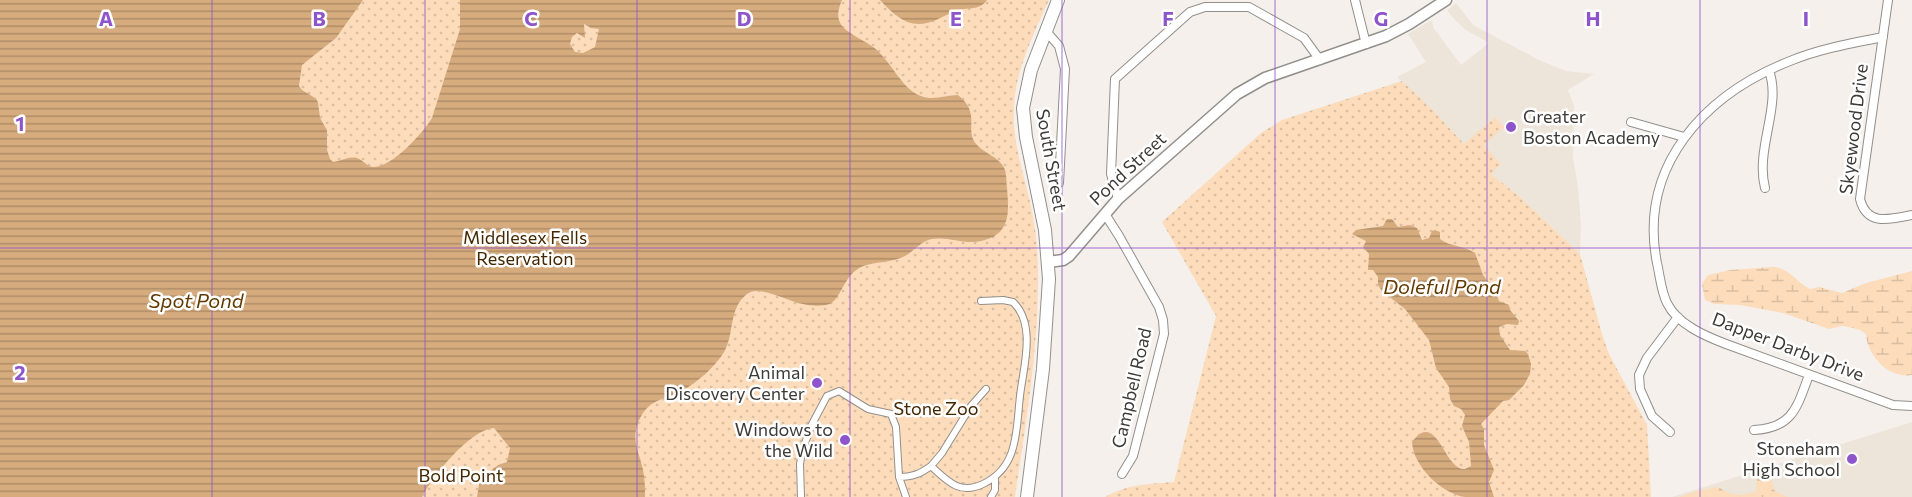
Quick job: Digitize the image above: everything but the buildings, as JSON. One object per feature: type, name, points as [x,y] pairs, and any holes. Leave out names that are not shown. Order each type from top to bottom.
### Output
[{"type":"main road","name":"South Street","points":[[1048,262],[1044,222],[1023,114],[1028,77],[1058,0]]},
{"type":"main road","points":[[1027,497],[1043,369],[1048,262]]},
{"type":"street","points":[[1354,0],[1366,44]]},
{"type":"street","name":"Pond Street","points":[[1048,262],[1063,260],[1071,254],[1118,199],[1237,94],[1265,78],[1366,44],[1401,29],[1445,0]]},
{"type":"street","name":"Skyewood Drive","points":[[1888,0],[1860,199],[1865,211],[1877,219],[1912,214]]},
{"type":"street","points":[[1118,199],[1111,174],[1115,79],[1190,12],[1205,7],[1249,6],[1304,38],[1320,60]]},
{"type":"street","name":"South Street","points":[[1046,31],[1059,46],[1065,69],[1059,183]]},
{"type":"street","name":"Dapper Darby Drive","points":[[1883,37],[1806,55],[1769,71],[1724,99],[1684,137],[1671,158],[1656,198],[1653,220],[1654,243],[1663,292],[1669,306],[1678,317],[1715,340],[1893,405],[1912,406]]},
{"type":"street","points":[[1765,188],[1761,166],[1773,92],[1769,71]]},
{"type":"street","points":[[1631,122],[1684,137]]},
{"type":"street","name":"Campbell Road","points":[[1105,214],[1157,303],[1164,325],[1164,334],[1133,456],[1122,474]]},
{"type":"street","points":[[931,466],[951,483],[962,489],[973,489],[995,478],[1008,462],[1014,446],[1026,340],[1023,318],[1015,304],[1006,300],[981,301]]},
{"type":"street","points":[[1670,432],[1652,416],[1640,389],[1639,375],[1647,358],[1678,317]]},
{"type":"street","points":[[1754,430],[1771,429],[1792,415],[1809,375]]},
{"type":"street","points":[[899,477],[921,474],[931,466],[942,453],[971,406],[986,388]]},
{"type":"street","points":[[801,497],[800,464],[806,437],[827,396],[839,391],[868,409],[891,414],[896,427],[899,477],[906,497]]},
{"type":"street","points":[[991,497],[995,490],[995,478]]},
{"type":"shaded area","name":"Greater Boston Academy","points":[[1456,3],[1473,25],[1541,61],[1566,71],[1594,74],[1568,90],[1574,106],[1573,158],[1581,224],[1580,254],[1520,197],[1491,174],[1434,111],[1397,77],[1426,62],[1408,34],[1432,20],[1433,27],[1461,65],[1489,43],[1466,30],[1456,21],[1447,10]]},
{"type":"shaded area","name":"Stoneham High School","points":[[1912,422],[1912,497],[1672,497]]},
{"type":"green space","name":"Spot Pond","points":[[0,0],[1049,0],[1022,66],[1014,108],[1016,144],[1033,218],[1038,265],[1035,352],[1015,497],[0,497]]},
{"type":"green space","points":[[1402,81],[1464,144],[1495,117],[1504,127],[1484,145],[1501,164],[1491,174],[1520,197],[1580,254],[1609,354],[1647,425],[1651,497],[1105,497],[1130,487],[1174,482],[1216,316],[1162,222],[1261,133],[1282,120]]},
{"type":"green space","points":[[1772,267],[1783,269],[1810,289],[1819,287],[1842,293],[1866,283],[1912,271],[1912,375],[1895,373],[1881,364],[1870,350],[1866,334],[1860,330],[1842,326],[1829,329],[1783,313],[1740,305],[1715,304],[1705,300],[1702,284],[1708,275],[1730,270]]},
{"type":"green space","points":[[896,387],[908,417],[909,472],[902,471],[901,418],[890,389]]},
{"type":"green space","points":[[1762,475],[1770,475],[1775,491],[1788,497],[1758,497],[1757,479]]},
{"type":"green space","points":[[1718,487],[1737,495],[1756,491],[1758,497],[1679,497]]},
{"type":"water","name":"Spot Pond","points":[[0,0],[363,0],[336,38],[302,65],[299,86],[318,102],[320,118],[327,130],[327,150],[330,159],[333,162],[357,158],[374,167],[381,166],[398,155],[422,132],[432,118],[460,29],[460,0],[842,0],[838,13],[842,26],[879,53],[914,92],[921,96],[935,98],[958,95],[965,102],[971,116],[974,140],[1003,166],[1005,171],[1008,214],[1003,228],[991,238],[975,242],[932,239],[900,258],[861,267],[850,276],[835,299],[826,305],[806,305],[759,291],[747,294],[737,307],[727,345],[716,363],[687,388],[649,406],[641,417],[635,438],[644,473],[645,497],[477,497],[480,479],[498,465],[507,462],[510,448],[494,428],[484,431],[463,445],[443,466],[422,497],[0,497]],"holes":[[[584,24],[599,29],[595,47],[583,53],[575,52],[570,44],[572,37],[577,33],[585,38]]]},
{"type":"water","points":[[880,0],[987,0],[977,7],[958,10],[936,20],[919,24],[905,21]]},
{"type":"water","name":"Doleful Pond","points":[[1387,219],[1392,219],[1398,227],[1410,225],[1417,228],[1422,240],[1429,238],[1435,230],[1440,232],[1440,239],[1444,242],[1475,253],[1483,275],[1494,289],[1499,301],[1509,305],[1510,310],[1519,321],[1518,325],[1507,324],[1499,327],[1500,335],[1510,350],[1525,351],[1528,354],[1531,364],[1530,374],[1524,385],[1509,400],[1503,401],[1481,424],[1484,429],[1484,445],[1494,470],[1489,482],[1494,497],[1465,497],[1447,491],[1430,477],[1417,460],[1412,442],[1421,433],[1428,432],[1434,436],[1451,461],[1458,467],[1465,469],[1471,466],[1469,442],[1462,426],[1465,415],[1461,409],[1454,406],[1450,399],[1449,387],[1436,368],[1429,340],[1405,309],[1382,291],[1378,285],[1378,277],[1373,270],[1368,270],[1369,254],[1363,247],[1366,241],[1352,234],[1356,230],[1383,226]]},
{"type":"place","name":"Greater Boston Academy","points":[[1511,127]]},
{"type":"place","name":"Animal Discovery Center","points":[[817,383]]},
{"type":"place","name":"Windows to the Wild","points":[[845,440]]},
{"type":"place","name":"Stoneham High School","points":[[1852,459]]},
{"type":"park label","name":"Middlesex Fells Reservation","points":[[525,248]]},
{"type":"park label","name":"Stone Zoo","points":[[936,409]]},
{"type":"park label","name":"Bold Point","points":[[461,476]]}]
